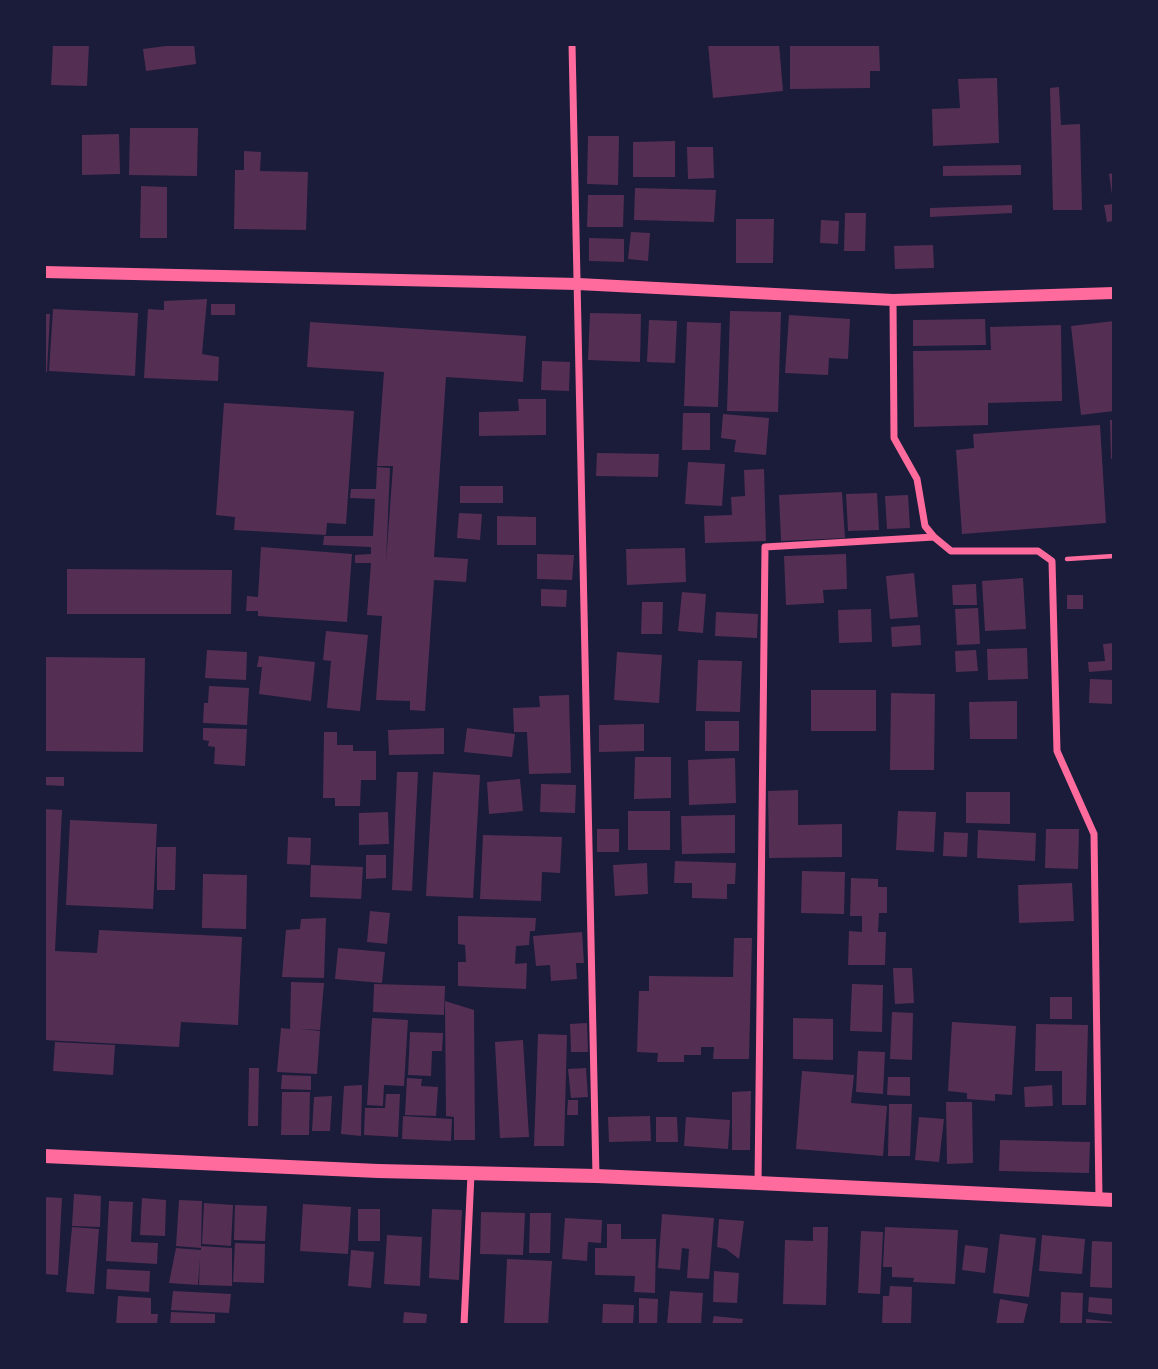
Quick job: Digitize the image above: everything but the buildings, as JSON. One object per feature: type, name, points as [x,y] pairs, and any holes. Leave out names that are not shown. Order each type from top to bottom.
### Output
[{"type":"main road","points":[[44,1156],[378,1171],[596,1176],[1107,1200]]},
{"type":"street","points":[[572,44],[596,1176]]},
{"type":"street","points":[[44,272],[578,284],[893,300],[1114,293]]},
{"type":"street","points":[[893,300],[894,438],[917,479],[925,526],[951,551],[1038,551],[1052,561],[1058,751],[1094,834],[1107,1200]]},
{"type":"street","points":[[758,1183],[765,547],[934,537]]},
{"type":"street","points":[[464,1325],[471,1174]]},
{"type":"path","points":[[1052,561],[1114,556]]}]
